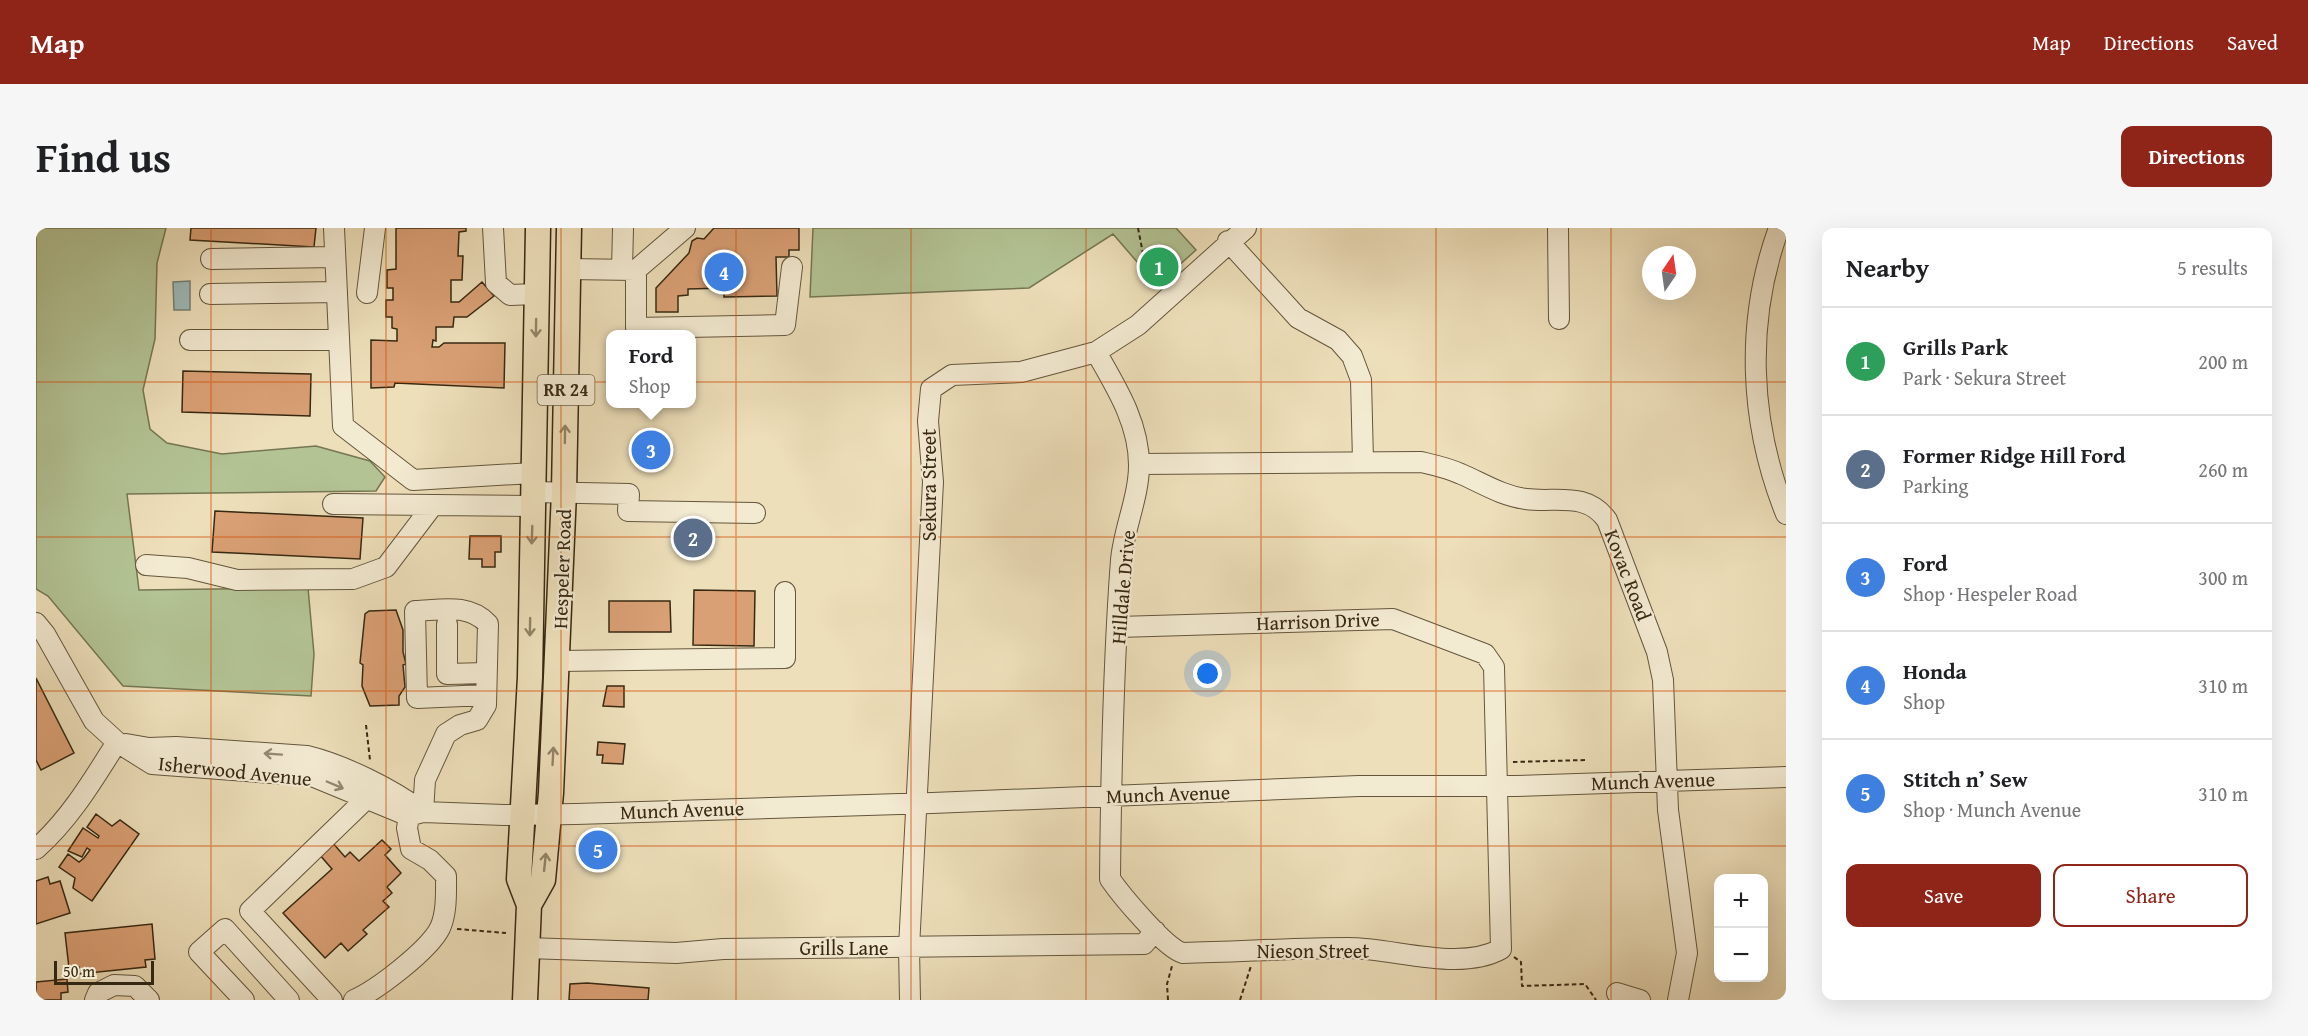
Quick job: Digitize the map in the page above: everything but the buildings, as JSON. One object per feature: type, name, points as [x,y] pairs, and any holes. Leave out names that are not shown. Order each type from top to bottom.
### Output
[{"type":"main road","name":"Hespeler Road","points":[[525,1000],[529,905],[519,879],[530,677],[537,228]]},
{"type":"main road","name":"Hespeler Road","points":[[529,905],[543,880],[549,815],[558,661],[564,492],[569,228]]},
{"type":"street","points":[[333,228],[343,426],[413,480],[533,490],[629,494],[628,511],[755,513]]},
{"type":"street","points":[[367,293],[375,228]]},
{"type":"street","points":[[493,228],[496,283],[510,295],[536,294]]},
{"type":"street","points":[[623,228],[636,328],[785,325],[792,267]]},
{"type":"street","points":[[568,269],[629,270],[685,228]]},
{"type":"street","name":"Sekura Street","points":[[910,1000],[909,948],[933,482],[928,421],[931,389],[952,375],[1021,372],[1096,352],[1138,325],[1228,241],[1246,228]]},
{"type":"street","points":[[1558,228],[1559,319]]},
{"type":"street","points":[[1778,228],[1764,271],[1756,321],[1755,373],[1759,413],[1778,469],[1786,514]]},
{"type":"street","points":[[1228,241],[1298,318],[1338,340],[1352,356],[1361,380],[1363,461]]},
{"type":"street","points":[[211,259],[335,257]]},
{"type":"street","points":[[210,294],[337,292]]},
{"type":"street","points":[[190,339],[339,340]]},
{"type":"street","name":"Hilldale Drive","points":[[1096,352],[1130,413],[1139,464],[1122,558],[1111,796]]},
{"type":"street","name":"Kovac Road","points":[[1139,464],[1420,462],[1458,472],[1502,493],[1526,499],[1589,502],[1600,510],[1607,520],[1657,652],[1663,680],[1668,810],[1687,953],[1678,1000]]},
{"type":"street","points":[[333,504],[433,505],[533,490]]},
{"type":"street","points":[[147,565],[188,568],[237,580],[352,579],[386,567],[433,505]]},
{"type":"street","points":[[558,661],[784,658],[785,592]]},
{"type":"street","points":[[354,1000],[390,978],[440,928],[446,899],[446,876],[430,860],[411,849],[407,828],[416,814],[425,780],[446,734],[460,725],[477,720],[486,705],[488,624],[479,615],[462,609],[415,611],[417,698],[486,695]]},
{"type":"street","name":"Harrison Drive","points":[[1118,627],[1393,620],[1485,654],[1494,667],[1498,786]]},
{"type":"street","name":"Isherwood Avenue","points":[[36,623],[45,634],[94,722],[117,742],[152,764],[312,776],[366,799],[416,814],[549,815]]},
{"type":"street","points":[[447,624],[447,674],[486,673]]},
{"type":"street","points":[[36,849],[54,833],[117,742]]},
{"type":"street","name":"Isherwood Avenue","points":[[117,742],[149,748],[176,747],[307,756],[322,760],[404,798],[416,814]]},
{"type":"street","name":"Munch Avenue","points":[[549,815],[917,804],[1359,786],[1498,786],[1786,777]]},
{"type":"street","points":[[1498,786],[1502,949]]},
{"type":"street","points":[[1111,796],[1110,879],[1177,952]]},
{"type":"street","points":[[332,1000],[250,911],[366,799]]},
{"type":"street","points":[[244,1000],[200,952],[225,929],[289,1000]]},
{"type":"street","name":"Grills Lane","points":[[527,948],[676,953],[723,949],[1144,944],[1155,930]]},
{"type":"street","name":"Nieson Street","points":[[1177,952],[1350,948],[1443,958],[1487,957],[1502,949]]},
{"type":"street","points":[[95,1000],[98,993],[114,985],[135,986],[149,1000]]},
{"type":"street","points":[[1617,993],[1640,1000]]},
{"type":"path","points":[[1138,228],[1146,269],[1160,284]]},
{"type":"path","points":[[366,724],[371,771]]},
{"type":"path","points":[[1515,767],[1513,762],[1585,760]]},
{"type":"path","points":[[440,928],[506,933]]},
{"type":"path","points":[[1502,949],[1521,962],[1522,986],[1585,984],[1596,1000]]},
{"type":"path","points":[[1240,1000],[1249,978],[1252,951]]},
{"type":"path","points":[[1168,1000],[1167,984],[1177,952]]},
{"type":"green space","points":[[36,228],[166,228],[157,263],[155,339],[143,390],[150,429],[167,443],[222,454],[316,446],[370,461],[385,477],[376,491],[127,494],[139,590],[308,588],[314,654],[311,696],[123,686],[48,596],[36,589]]},
{"type":"green space","points":[[813,228],[1176,228],[1196,250],[1157,285],[1113,234],[1029,288],[810,297]]},
{"type":"water","points":[[190,281],[190,310],[174,310],[173,282]]},
{"type":"place","name":"Grills Park","points":[[1159,267]]},
{"type":"place","name":"Honda","points":[[724,272]]},
{"type":"place","name":"Ford","points":[[651,450]]},
{"type":"place","name":"Former Ridge Hill Ford","points":[[693,538]]},
{"type":"place","name":"Stitch n’ Sew","points":[[598,850]]}]
